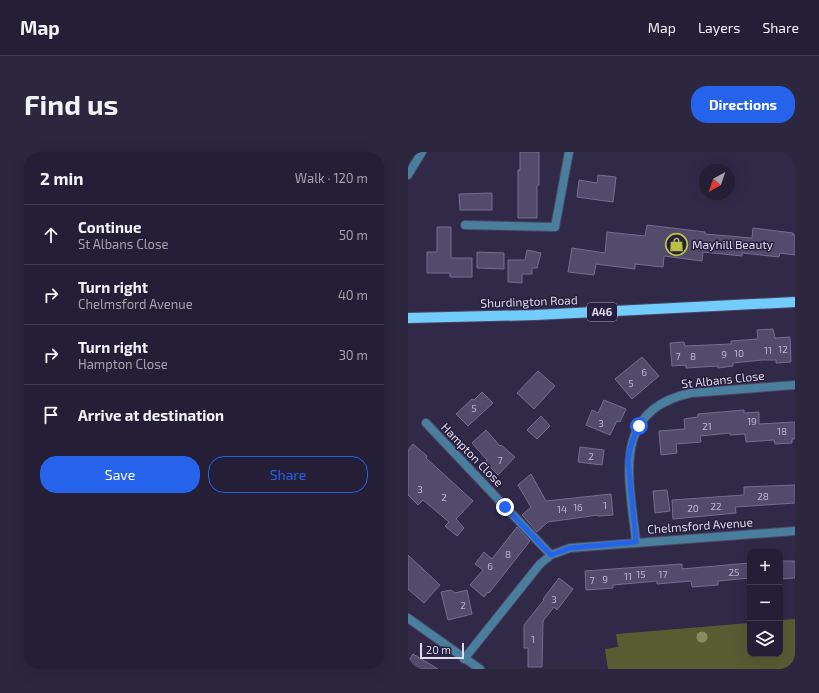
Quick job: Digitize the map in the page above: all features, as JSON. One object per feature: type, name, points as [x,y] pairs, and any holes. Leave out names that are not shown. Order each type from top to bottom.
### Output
[{"type":"main road","name":"Shurdington Road","points":[[408,318],[535,315],[795,302]]},
{"type":"street","points":[[408,175],[422,152]]},
{"type":"street","points":[[465,225],[555,227],[568,152]]},
{"type":"street","name":"St Albans Close","points":[[636,542],[628,460],[633,436],[646,416],[666,401],[691,393],[795,385]]},
{"type":"street","name":"Hampton Close","points":[[426,424],[551,555]]},
{"type":"street","name":"Chelmsford Avenue","points":[[464,659],[540,564],[551,555],[570,548],[795,531]]},
{"type":"street","points":[[408,618],[480,669]]},
{"type":"green space","points":[[795,619],[795,669],[608,669],[605,649],[618,647],[616,634],[747,623],[747,657],[783,657],[783,620]]},
{"type":"building","points":[[520,152],[539,152],[537,218],[518,218],[518,170],[520,170]]},
{"type":"building","points":[[598,175],[616,177],[613,202],[577,197],[579,180],[597,183]]},
{"type":"building","points":[[492,193],[492,210],[460,210],[459,194]]},
{"type":"building","points":[[647,225],[705,232],[705,234],[752,238],[753,228],[793,233],[793,235],[795,235],[795,255],[780,253],[779,257],[742,253],[742,256],[703,252],[702,261],[664,256],[663,267],[635,264],[635,269],[596,264],[594,275],[568,272],[572,248],[605,253],[607,232],[645,236]]},
{"type":"building","points":[[437,227],[451,227],[451,258],[472,258],[472,277],[450,277],[450,273],[427,273],[427,252],[437,252]]},
{"type":"building","points":[[527,250],[541,253],[537,268],[532,268],[532,274],[522,274],[522,283],[508,282],[508,260],[525,260]]},
{"type":"building","points":[[477,252],[504,253],[504,269],[477,268]]},
{"type":"building","points":[[773,329],[775,338],[790,337],[791,362],[776,363],[776,360],[762,360],[733,363],[733,366],[718,368],[718,366],[686,368],[686,365],[672,366],[670,343],[684,342],[685,346],[731,344],[731,341],[758,339],[757,330]]},
{"type":"building","points":[[642,357],[659,376],[632,399],[615,379]]},
{"type":"building","points":[[538,371],[555,386],[534,409],[517,393]]},
{"type":"building","points":[[482,392],[493,403],[468,426],[456,414]]},
{"type":"building","points":[[604,400],[626,409],[620,422],[617,421],[610,435],[586,425],[592,410],[598,413]]},
{"type":"building","points":[[744,410],[744,413],[759,412],[759,424],[795,422],[795,439],[792,439],[792,443],[775,444],[774,440],[746,442],[745,434],[730,435],[730,433],[700,436],[701,442],[676,444],[677,453],[661,455],[659,431],[685,429],[684,419],[698,417],[698,414]]},
{"type":"building","points":[[541,416],[550,426],[537,439],[527,430]]},
{"type":"building","points":[[486,430],[500,446],[501,445],[515,457],[498,475],[485,462],[487,460],[472,443]]},
{"type":"building","points":[[413,444],[473,501],[456,519],[464,528],[457,536],[445,526],[449,522],[423,500],[418,505],[408,495],[408,450]]},
{"type":"building","points":[[580,447],[604,450],[602,465],[578,462]]},
{"type":"building","points":[[531,474],[546,501],[611,494],[613,515],[598,515],[548,522],[537,532],[522,515],[531,507],[518,485]]},
{"type":"building","points":[[795,485],[795,503],[735,507],[736,513],[673,519],[672,500],[744,495],[744,487]]},
{"type":"building","points":[[667,490],[670,511],[655,513],[653,491]]},
{"type":"building","points":[[517,527],[530,541],[489,593],[488,592],[484,597],[470,585],[483,570],[475,564],[484,552],[492,559]]},
{"type":"building","points":[[408,555],[440,585],[424,603],[408,589]]},
{"type":"building","points":[[783,561],[795,561],[795,578],[783,579]]},
{"type":"building","points":[[747,563],[747,578],[718,581],[718,585],[692,587],[691,581],[657,584],[657,581],[613,585],[613,588],[586,590],[585,571],[682,564],[682,569]]},
{"type":"building","points":[[559,578],[573,589],[557,610],[554,607],[543,621],[542,667],[528,667],[528,648],[524,648],[524,625]]},
{"type":"building","points":[[451,590],[455,593],[467,590],[472,614],[448,620],[441,592]]},
{"type":"building","points":[[413,654],[438,669],[408,669],[408,662]]},
{"type":"place","name":"Mayhill Beauty","points":[[677,245]]},
{"type":"route","points":[[505,507],[551,555],[570,548],[636,542],[628,460],[633,436],[639,426]]}]
